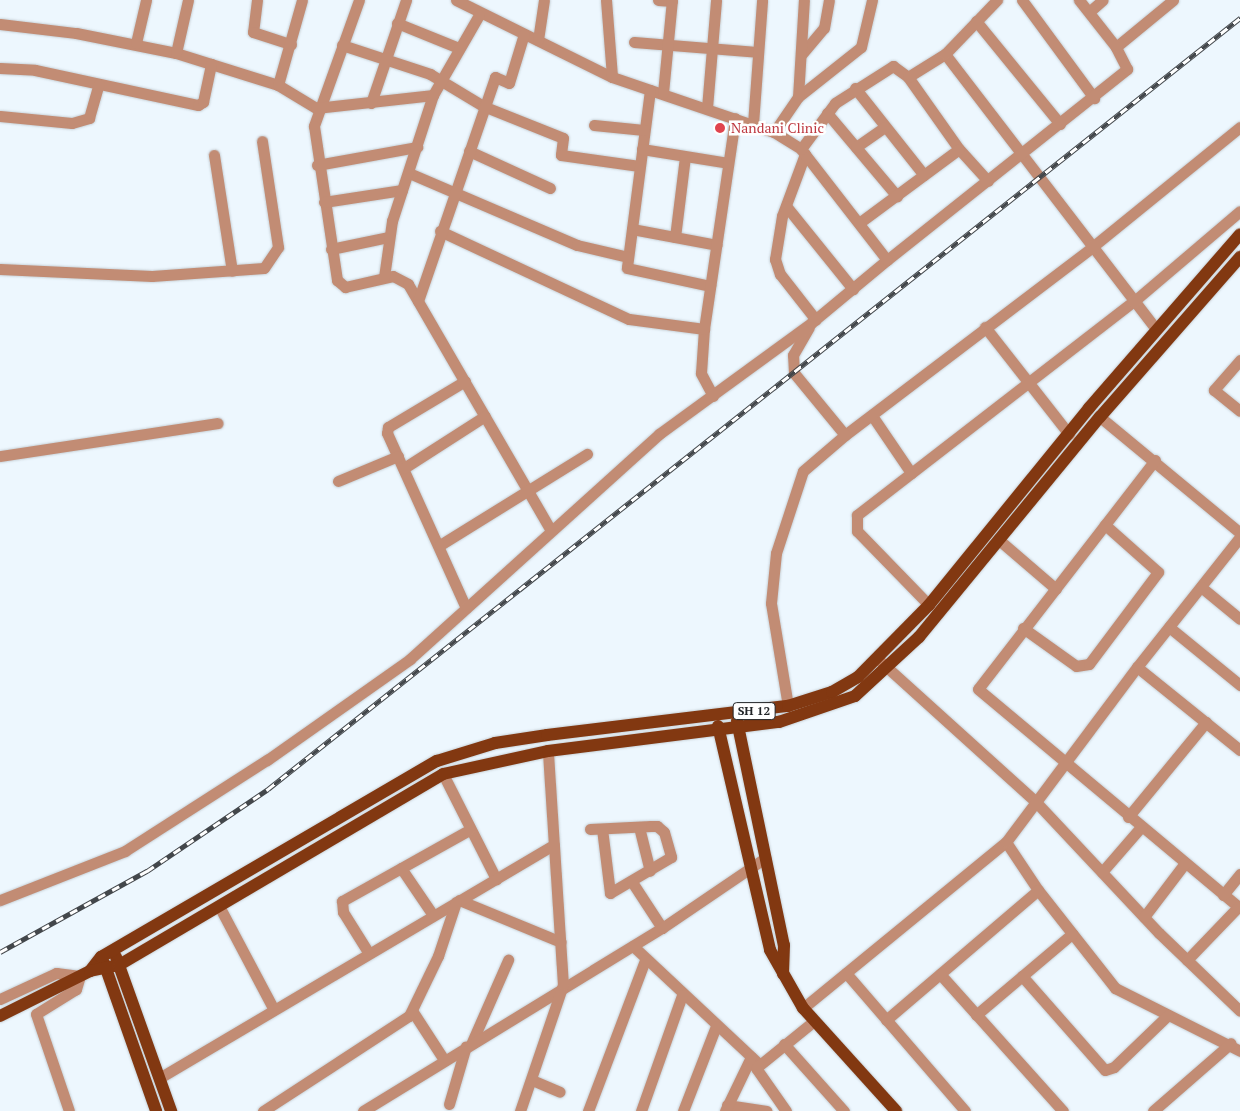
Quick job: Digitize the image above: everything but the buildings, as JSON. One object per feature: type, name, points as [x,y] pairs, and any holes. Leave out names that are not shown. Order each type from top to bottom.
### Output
[{"type":"main road","name":"SH 12","points":[[113,950],[437,762],[539,736],[788,706],[832,692],[884,664],[928,605],[1069,434],[1156,329],[1240,234]]},
{"type":"main road","name":"SH 12","points":[[113,968],[442,774],[548,750],[719,733],[838,705],[884,664],[999,540],[1100,417],[1240,257]]},
{"type":"main road","points":[[735,713],[784,945],[783,974]]},
{"type":"main road","points":[[717,716],[719,733],[749,868],[770,950],[803,1008],[896,1111]]},
{"type":"main road","points":[[85,973],[101,956],[113,950],[113,968],[156,1111]]},
{"type":"main road","points":[[101,956],[113,968],[161,1078],[171,1111]]},
{"type":"main road","points":[[0,1016],[85,973],[113,968]]},
{"type":"street","points":[[136,43],[145,0]]},
{"type":"street","points":[[176,53],[188,0]]},
{"type":"street","points":[[256,0],[253,32],[291,44]]},
{"type":"street","points":[[278,85],[302,0]]},
{"type":"street","points":[[359,0],[316,108],[317,165],[331,249],[340,285],[384,278],[404,278],[551,532]]},
{"type":"street","points":[[371,103],[384,58],[406,0]]},
{"type":"street","points":[[456,0],[479,15],[538,40],[612,77],[776,133],[801,150],[888,260]]},
{"type":"street","points":[[538,40],[544,0]]},
{"type":"street","points":[[606,0],[612,77]]},
{"type":"street","points":[[658,0],[672,1],[663,93]]},
{"type":"street","points":[[707,108],[716,0]]},
{"type":"street","points":[[753,124],[762,0]]},
{"type":"street","points":[[798,97],[804,0]]},
{"type":"street","points":[[801,55],[824,28],[828,0]]},
{"type":"street","points":[[776,133],[798,97],[862,47],[872,0]]},
{"type":"street","points":[[908,78],[945,54],[997,0]]},
{"type":"street","points":[[1022,0],[1094,98]]},
{"type":"street","points":[[0,900],[125,850],[267,760],[410,660],[659,434],[782,346],[1094,98],[1127,69],[1116,47],[1080,0]]},
{"type":"street","points":[[1089,12],[1103,0]]},
{"type":"street","points":[[1116,47],[1173,0]]},
{"type":"street","points":[[384,278],[388,237],[433,95],[439,81],[479,15]]},
{"type":"street","points":[[976,21],[1060,124]]},
{"type":"street","points":[[397,23],[459,48]]},
{"type":"street","points":[[0,24],[136,43],[176,53],[278,85],[316,108],[433,95]]},
{"type":"street","points":[[418,301],[483,106],[495,77],[509,82],[524,34]]},
{"type":"street","points":[[634,42],[669,43],[757,52]]},
{"type":"street","points":[[342,44],[384,58],[439,81],[483,106],[563,138],[561,155],[639,166]]},
{"type":"street","points":[[945,54],[1023,155],[1091,248],[1156,329]]},
{"type":"street","points":[[0,68],[99,84],[198,105],[203,102],[212,64]]},
{"type":"street","points":[[814,321],[780,274],[775,259],[786,206],[801,150],[827,113],[855,88],[893,66],[908,78],[959,149],[988,181]]},
{"type":"street","points":[[0,116],[72,123],[89,118],[99,84]]},
{"type":"street","points":[[855,88],[924,175]]},
{"type":"street","points":[[650,90],[628,257],[630,272],[710,286]]},
{"type":"street","points":[[827,113],[897,196]]},
{"type":"street","points":[[712,396],[702,377],[704,329],[735,118]]},
{"type":"street","points":[[594,125],[644,130]]},
{"type":"street","points":[[856,147],[885,127]]},
{"type":"street","points":[[788,706],[771,603],[776,553],[803,471],[846,434],[873,417],[985,327],[1091,248],[1240,128]]},
{"type":"street","points":[[0,269],[152,276],[264,268],[277,253],[262,141]]},
{"type":"street","points":[[317,165],[417,147]]},
{"type":"street","points":[[859,223],[959,149]]},
{"type":"street","points":[[642,150],[728,164]]},
{"type":"street","points":[[469,151],[550,188]]},
{"type":"street","points":[[214,155],[232,271]]},
{"type":"street","points":[[675,237],[685,157]]},
{"type":"street","points":[[409,173],[577,244],[628,257]]},
{"type":"street","points":[[324,202],[402,190]]},
{"type":"street","points":[[786,206],[853,289]]},
{"type":"street","points":[[928,605],[854,523],[857,515],[1134,302],[1240,211]]},
{"type":"street","points":[[632,229],[717,245]]},
{"type":"street","points":[[440,231],[629,319],[704,329]]},
{"type":"street","points":[[331,249],[388,237]]},
{"type":"street","points":[[814,321],[794,355],[794,373],[846,434]]},
{"type":"street","points":[[985,327],[1069,434]]},
{"type":"street","points":[[1240,360],[1214,390],[1240,411]]},
{"type":"street","points":[[465,381],[388,427],[398,456],[440,545],[466,608]]},
{"type":"street","points":[[404,468],[485,416]]},
{"type":"street","points":[[873,417],[911,473]]},
{"type":"street","points":[[1100,417],[1155,460],[1240,533]]},
{"type":"street","points":[[0,456],[218,423]]},
{"type":"street","points":[[440,545],[527,488],[586,454]]},
{"type":"street","points":[[338,481],[398,456]]},
{"type":"street","points":[[1155,460],[1023,628],[978,689],[1063,763],[1239,908],[1187,960]]},
{"type":"street","points":[[1023,628],[1076,666],[1089,664],[1158,572],[1105,525]]},
{"type":"street","points":[[999,540],[1056,588]]},
{"type":"street","points":[[803,1008],[1006,842],[1063,763],[1137,667],[1201,587],[1238,545]]},
{"type":"street","points":[[1201,587],[1240,619]]},
{"type":"street","points":[[1169,627],[1240,685]]},
{"type":"street","points":[[884,664],[1102,872],[1187,960],[1238,1004]]},
{"type":"street","points":[[1137,667],[1240,750]]},
{"type":"street","points":[[1128,817],[1206,722]]},
{"type":"street","points":[[520,1111],[563,985],[548,750]]},
{"type":"street","points":[[442,774],[469,830],[496,879]]},
{"type":"street","points":[[639,827],[650,872]]},
{"type":"street","points":[[1102,872],[1141,827]]},
{"type":"street","points":[[590,829],[661,828],[671,850],[669,860],[612,893],[607,890],[602,829]]},
{"type":"street","points":[[368,952],[340,904],[469,830]]},
{"type":"street","points":[[1006,842],[1038,890],[1115,988],[1236,1047],[1153,1111]]},
{"type":"street","points":[[161,1078],[273,1008],[554,845]]},
{"type":"street","points":[[363,1111],[563,985],[662,928],[765,858]]},
{"type":"street","points":[[1144,917],[1185,863]]},
{"type":"street","points":[[401,868],[433,915]]},
{"type":"street","points":[[1224,895],[1240,874]]},
{"type":"street","points":[[632,882],[662,928]]},
{"type":"street","points":[[886,1020],[1038,890]]},
{"type":"street","points":[[458,901],[561,942]]},
{"type":"street","points":[[263,1111],[413,1012],[458,901]]},
{"type":"street","points":[[219,906],[273,1008]]},
{"type":"street","points":[[976,1015],[1072,934]]},
{"type":"street","points":[[633,946],[682,995],[755,1060],[757,1075],[786,1111]]},
{"type":"street","points":[[449,1104],[469,1044],[508,960]]},
{"type":"street","points":[[588,1111],[645,960]]},
{"type":"street","points":[[0,999],[56,973],[85,973],[76,989],[36,1014],[70,1111]]},
{"type":"street","points":[[846,973],[965,1111]]},
{"type":"street","points":[[940,974],[1063,1111]]},
{"type":"street","points":[[1022,976],[1105,1070],[1114,1067],[1168,1015]]},
{"type":"street","points":[[641,1111],[682,995]]},
{"type":"street","points":[[413,1012],[444,1060]]},
{"type":"street","points":[[768,1111],[726,1108],[755,1060],[784,1044],[814,1021]]},
{"type":"street","points":[[683,1111],[716,1026]]},
{"type":"street","points":[[784,1044],[844,1111]]},
{"type":"street","points":[[532,1080],[560,1092]]},
{"type":"railway","points":[[0,952],[147,871],[268,789],[1240,18]]},
{"type":"place","name":"Nandani Clinic","points":[[720,128]]}]
